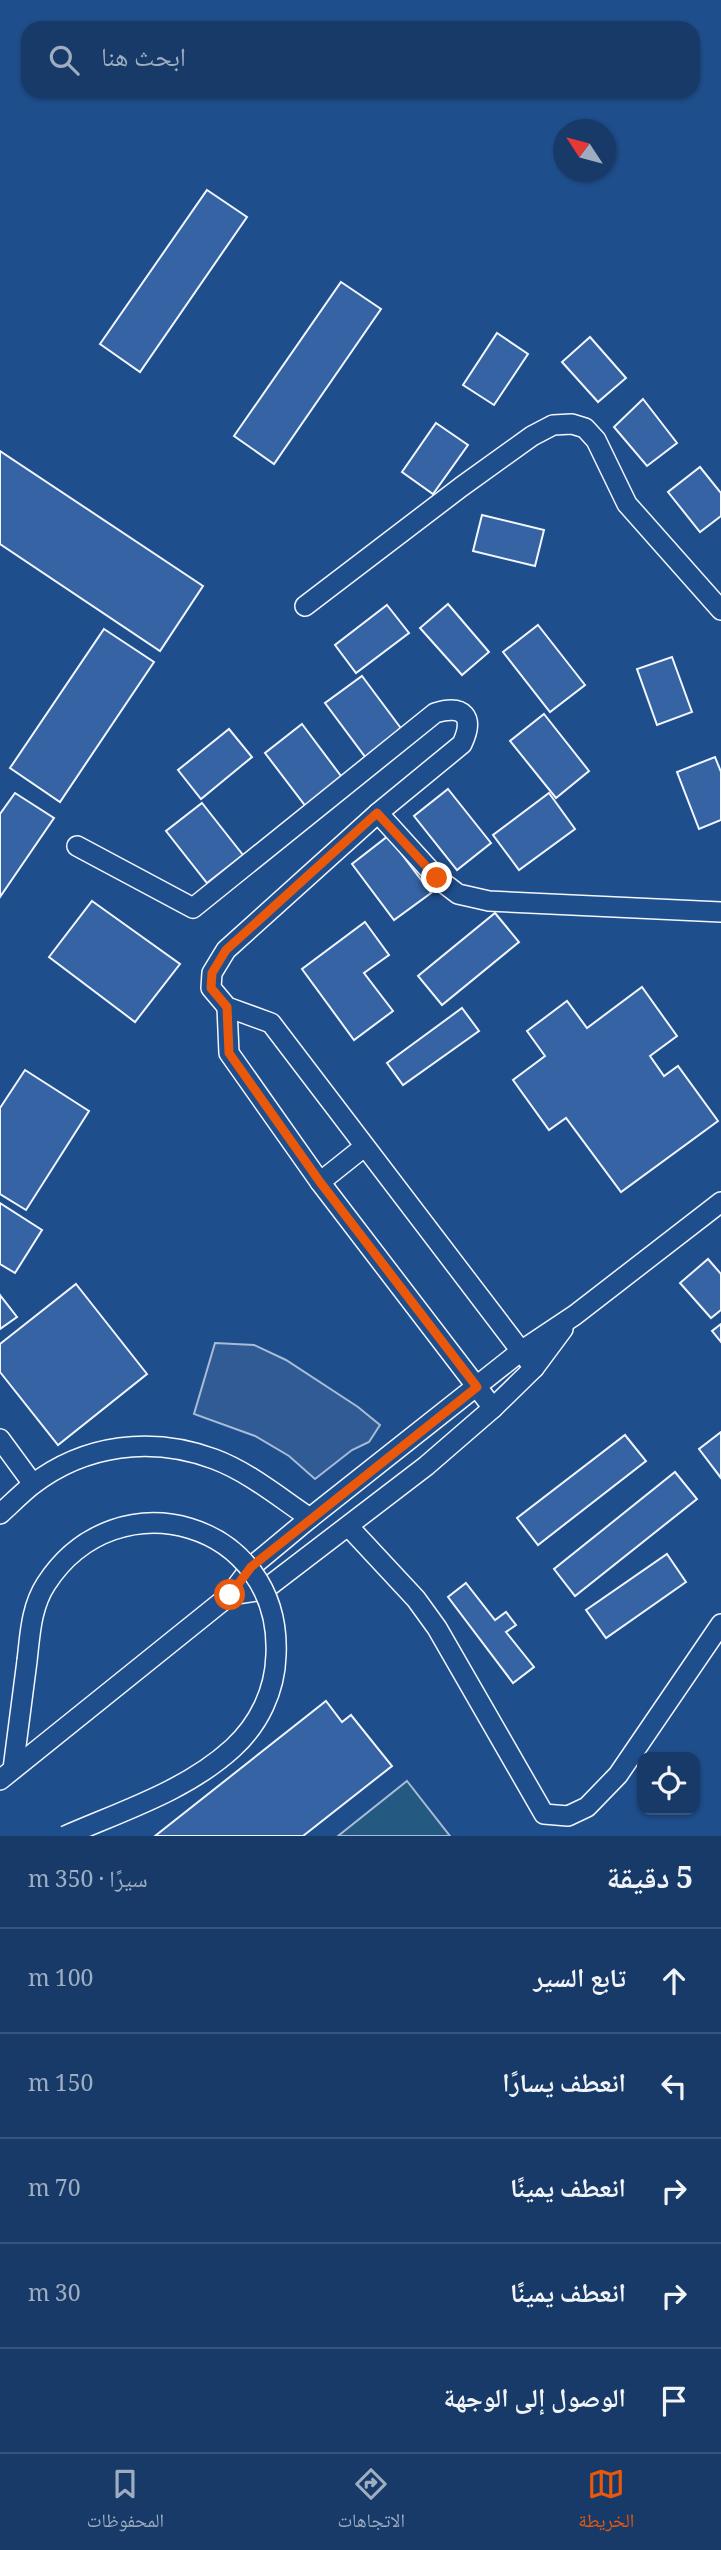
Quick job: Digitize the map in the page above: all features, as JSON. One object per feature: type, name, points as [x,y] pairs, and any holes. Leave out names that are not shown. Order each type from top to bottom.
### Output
[{"type":"street","points":[[305,606],[461,486],[532,436],[553,425],[572,424],[585,428],[596,439],[627,504],[721,610]]},
{"type":"street","points":[[77,846],[193,908],[435,713],[448,709],[465,716],[469,722],[469,730],[462,744],[377,813],[226,950],[212,973],[211,988],[227,1007],[271,1023],[534,1368]]},
{"type":"street","points":[[377,813],[437,878],[458,894],[489,901],[721,912]]},
{"type":"street","points":[[227,1007],[229,1053],[320,1182],[493,1408]]},
{"type":"street","points":[[320,1182],[364,1147]]},
{"type":"street","points":[[6,1774],[230,1595],[251,1567],[372,1468],[522,1350],[575,1315],[721,1202]]},
{"type":"street","points":[[230,1595],[264,1590],[393,1493],[493,1408],[534,1368],[575,1315]]},
{"type":"street","points":[[0,1439],[33,1484]]},
{"type":"street","points":[[0,1514],[33,1484],[82,1457],[132,1445],[174,1447],[216,1460],[250,1478],[310,1518]]},
{"type":"street","points":[[372,1468],[393,1493]]},
{"type":"street","points":[[6,1774],[27,1661],[32,1618],[44,1586],[65,1559],[92,1538],[126,1524],[163,1523],[194,1529],[224,1544],[243,1560],[257,1578],[270,1604],[277,1639],[275,1671],[268,1699],[256,1721],[234,1747],[197,1777],[65,1836]]},
{"type":"street","points":[[349,1527],[416,1599],[437,1628],[544,1814],[568,1816],[587,1807],[618,1775],[721,1624]]},
{"type":"shaded area","points":[[215,1343],[254,1345],[286,1360],[358,1407],[380,1425],[369,1442],[352,1450],[315,1479],[289,1456],[255,1436],[194,1414]]},
{"type":"shaded area","points":[[407,1781],[450,1836],[338,1836]]},
{"type":"building","points":[[207,190],[247,217],[140,372],[100,344]]},
{"type":"building","points":[[341,282],[381,309],[274,464],[234,436]]},
{"type":"building","points":[[497,333],[528,354],[494,405],[463,385]]},
{"type":"building","points":[[590,337],[626,378],[598,402],[562,362]]},
{"type":"building","points":[[643,399],[677,443],[647,466],[614,427]]},
{"type":"building","points":[[436,423],[468,445],[433,494],[402,472]]},
{"type":"building","points":[[0,451],[203,586],[160,651],[0,544]]},
{"type":"building","points":[[700,467],[721,493],[721,516],[700,532],[668,492]]},
{"type":"building","points":[[482,515],[544,530],[535,566],[473,551]]},
{"type":"building","points":[[448,604],[489,652],[462,675],[420,628]]},
{"type":"building","points":[[387,605],[409,633],[356,673],[335,645]]},
{"type":"building","points":[[538,625],[585,685],[550,712],[503,652]]},
{"type":"building","points":[[104,629],[154,662],[60,802],[10,768]]},
{"type":"building","points":[[672,657],[692,712],[657,725],[637,669]]},
{"type":"building","points":[[362,676],[403,731],[366,758],[325,703]]},
{"type":"building","points":[[544,714],[589,771],[556,798],[510,741]]},
{"type":"building","points":[[302,724],[344,780],[307,808],[265,753]]},
{"type":"building","points":[[229,729],[252,757],[201,799],[178,770]]},
{"type":"building","points":[[715,757],[721,772],[721,820],[699,829],[677,772]]},
{"type":"building","points":[[448,789],[491,843],[457,870],[414,816]]},
{"type":"building","points":[[15,793],[54,818],[0,897],[0,814]]},
{"type":"building","points":[[549,793],[575,829],[519,870],[493,835]]},
{"type":"building","points":[[202,803],[243,855],[207,883],[166,831]]},
{"type":"building","points":[[388,836],[431,893],[394,920],[352,864]]},
{"type":"building","points":[[92,901],[180,964],[135,1022],[49,957]]},
{"type":"building","points":[[495,913],[519,942],[442,1005],[418,976]]},
{"type":"building","points":[[365,922],[389,955],[364,973],[393,1011],[354,1040],[302,969]]},
{"type":"building","points":[[642,987],[677,1036],[650,1056],[664,1076],[678,1066],[718,1121],[621,1192],[566,1118],[549,1130],[513,1080],[545,1056],[527,1031],[567,1001],[587,1028]]},
{"type":"building","points":[[462,1008],[479,1031],[403,1085],[387,1063]]},
{"type":"building","points":[[25,1070],[89,1111],[26,1210],[0,1194],[0,1108]]},
{"type":"building","points":[[0,1203],[42,1230],[15,1273],[0,1264]]},
{"type":"building","points":[[708,1259],[721,1274],[721,1310],[711,1318],[680,1283]]},
{"type":"building","points":[[76,1284],[147,1374],[58,1445],[0,1372],[0,1344]]},
{"type":"building","points":[[0,1295],[17,1317],[0,1329]]},
{"type":"building","points":[[721,1324],[721,1342],[712,1331]]},
{"type":"building","points":[[721,1432],[721,1478],[699,1449]]},
{"type":"building","points":[[625,1435],[646,1461],[538,1545],[517,1518]]},
{"type":"building","points":[[675,1472],[697,1499],[575,1596],[554,1569]]},
{"type":"building","points":[[667,1554],[686,1582],[606,1638],[586,1610]]},
{"type":"building","points":[[466,1583],[495,1620],[506,1612],[516,1625],[506,1632],[534,1667],[513,1683],[448,1597]]},
{"type":"building","points":[[326,1701],[342,1722],[351,1715],[392,1766],[303,1836],[155,1836]]},
{"type":"route","points":[[230,1595],[251,1567],[477,1387],[320,1182],[229,1053],[227,1007],[211,988],[212,973],[226,950],[377,813],[437,878]]}]
